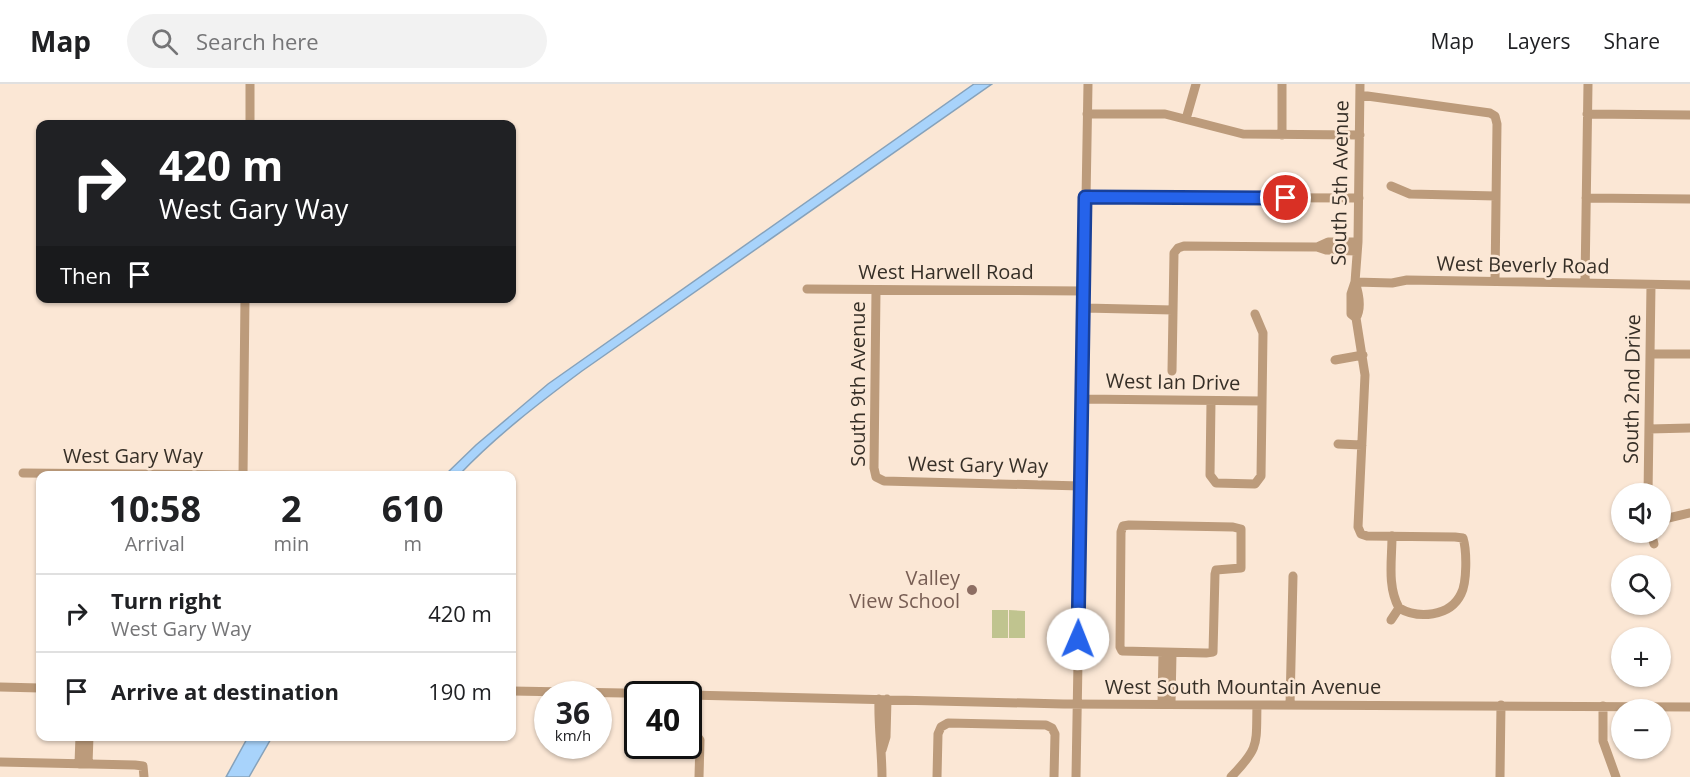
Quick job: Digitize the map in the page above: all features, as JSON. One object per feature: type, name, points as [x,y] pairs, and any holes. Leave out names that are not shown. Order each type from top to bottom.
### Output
[{"type":"street","points":[[250,84],[250,120]]},
{"type":"street","points":[[1076,777],[1088,84]]},
{"type":"street","points":[[1186,118],[1196,84]]},
{"type":"street","points":[[1282,84],[1282,135]]},
{"type":"street","name":"South 5th Avenue","points":[[1360,84],[1357,247],[1355,282],[1351,294],[1359,314],[1356,318],[1365,375],[1358,527],[1361,534],[1367,536],[1392,536]]},
{"type":"street","points":[[1585,282],[1588,84]]},
{"type":"street","points":[[1360,95],[1490,113],[1495,116],[1497,124],[1495,281]]},
{"type":"street","points":[[1087,114],[1165,114],[1235,133],[1360,135]]},
{"type":"street","points":[[1587,114],[1690,115]]},
{"type":"street","points":[[1391,186],[1410,194],[1496,196]]},
{"type":"street","points":[[1085,197],[1359,198]]},
{"type":"street","points":[[1586,198],[1690,199]]},
{"type":"street","points":[[1172,371],[1174,253],[1178,248],[1184,246],[1317,247],[1326,250],[1337,246],[1357,247]]},
{"type":"street","name":"West Beverly Road","points":[[1355,282],[1392,283],[1407,280],[1690,285]]},
{"type":"street","name":"South 2nd Drive","points":[[1648,483],[1652,285]]},
{"type":"street","name":"West Harwell Road","points":[[807,289],[1084,291]]},
{"type":"street","name":"South 9th Avenue","points":[[876,290],[874,468],[876,477]]},
{"type":"street","points":[[243,471],[245,303]]},
{"type":"street","points":[[1084,308],[1173,310]]},
{"type":"street","points":[[1210,401],[1210,475],[1212,480],[1216,483],[1255,484],[1261,476],[1263,333],[1255,314]]},
{"type":"street","points":[[1651,354],[1690,354]]},
{"type":"street","points":[[1335,360],[1363,355]]},
{"type":"street","name":"West Ian Drive","points":[[1083,399],[1262,401]]},
{"type":"street","points":[[1649,429],[1690,429]]},
{"type":"street","points":[[1338,444],[1362,446]]},
{"type":"street","name":"West Gary Way","points":[[23,473],[36,473]]},
{"type":"street","name":"West Gary Way","points":[[876,477],[884,482],[1081,486]]},
{"type":"street","points":[[1671,517],[1690,513]]},
{"type":"street","points":[[1123,526],[1233,526],[1241,529],[1241,568],[1222,568],[1216,570],[1215,573],[1213,652],[1167,653],[1122,651],[1120,647],[1123,526]]},
{"type":"street","points":[[1392,536],[1463,538],[1465,545],[1464,587],[1457,601],[1440,612],[1429,615],[1409,614],[1399,608],[1391,583],[1392,536]]},
{"type":"street","points":[[1290,705],[1293,576]]},
{"type":"street","points":[[1391,620],[1399,608]]},
{"type":"street","points":[[1167,653],[1167,704]]},
{"type":"street","points":[[0,687],[36,688]]},
{"type":"street","points":[[516,691],[624,693]]},
{"type":"street","name":"West South Mountain Avenue","points":[[702,695],[1077,704],[1690,707]]},
{"type":"street","points":[[882,777],[882,750],[886,737],[882,730],[883,699]]},
{"type":"street","points":[[1231,777],[1254,751],[1257,705]]},
{"type":"street","points":[[1500,777],[1501,705]]},
{"type":"street","points":[[1603,706],[1603,741],[1616,777]]},
{"type":"street","points":[[937,777],[938,734],[941,727],[948,723],[1046,725],[1052,728],[1055,734],[1054,777]]},
{"type":"street","points":[[81,741],[84,764]]},
{"type":"street","points":[[84,764],[88,741]]},
{"type":"street","points":[[699,759],[699,777]]},
{"type":"street","points":[[0,762],[143,766],[144,777]]},
{"type":"green space","points":[[992,610],[1008,610],[1008,638],[992,638]]},
{"type":"green space","points":[[1009,610],[1025,611],[1025,638],[1009,638]]},
{"type":"water","points":[[974,84],[992,84],[582,371],[503,433],[463,471],[449,471],[548,384]]},
{"type":"water","points":[[246,741],[270,741],[249,777],[226,777]]},
{"type":"place","name":"Valley View School","points":[[972,590]]},
{"type":"route","points":[[1078,639],[1085,197],[1286,198]]}]
